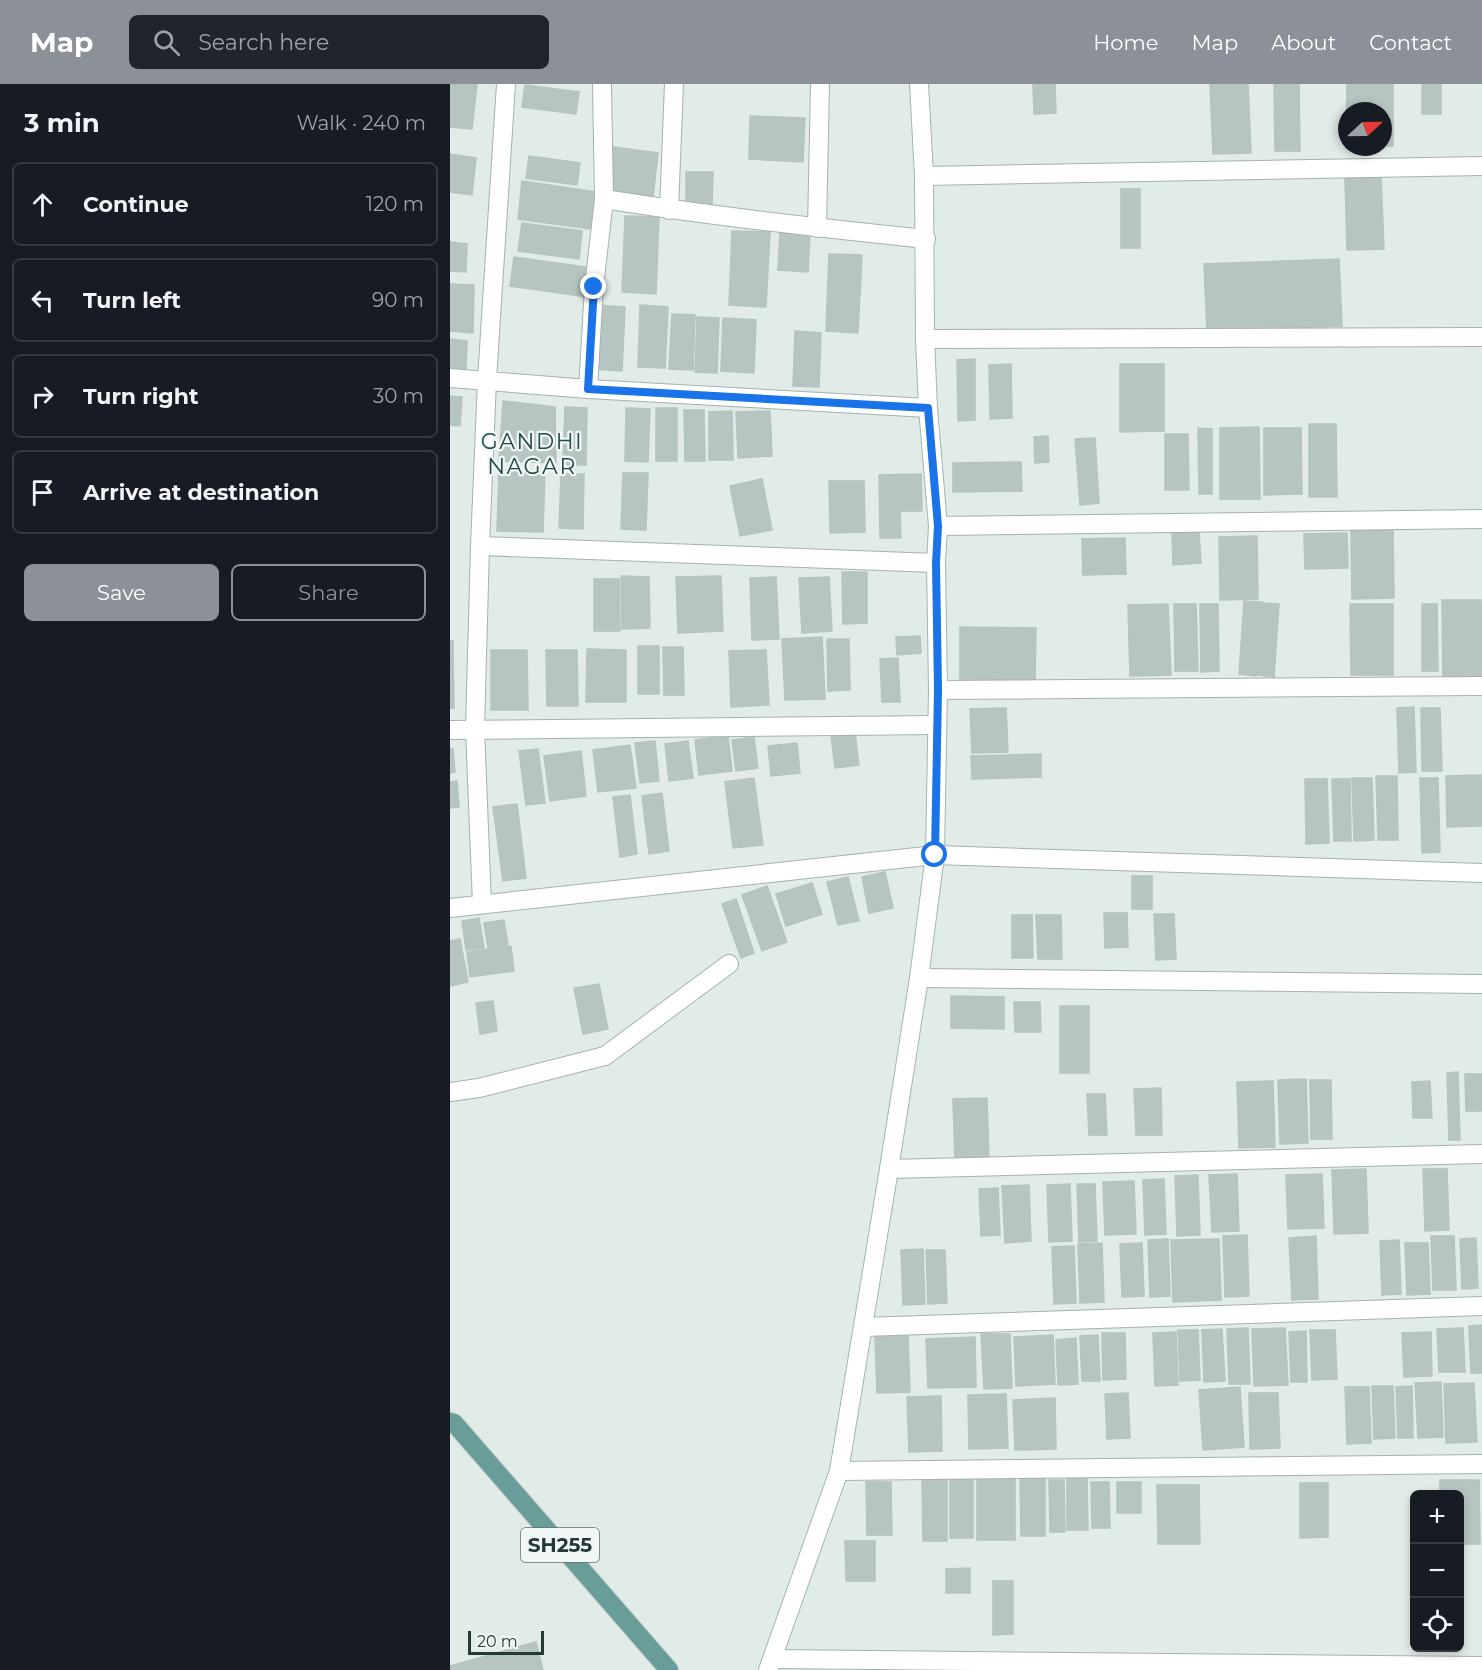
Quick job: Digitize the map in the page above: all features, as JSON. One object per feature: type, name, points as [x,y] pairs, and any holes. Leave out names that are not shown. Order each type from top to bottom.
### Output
[{"type":"main road","name":"SH255","points":[[450,1422],[669,1670]]},
{"type":"street","points":[[482,904],[475,729],[480,546],[506,84]]},
{"type":"street","points":[[588,389],[594,287],[604,199],[602,84]]},
{"type":"street","points":[[669,210],[674,84]]},
{"type":"street","points":[[818,228],[820,84]]},
{"type":"street","points":[[919,84],[926,239],[925,339],[938,526],[935,855],[919,978],[839,1471],[770,1664],[1482,1666]]},
{"type":"street","points":[[924,176],[1482,166]]},
{"type":"street","points":[[604,199],[669,210],[926,239]]},
{"type":"street","points":[[925,339],[1482,337]]},
{"type":"street","points":[[450,378],[588,389],[928,408]]},
{"type":"street","points":[[938,526],[1482,519]]},
{"type":"street","points":[[480,546],[936,563]]},
{"type":"street","points":[[938,690],[1482,686]]},
{"type":"street","points":[[450,730],[937,725]]},
{"type":"street","points":[[450,908],[935,855],[1482,873]]},
{"type":"street","points":[[450,1092],[479,1088],[605,1056],[729,964]]},
{"type":"street","points":[[919,978],[1482,984]]},
{"type":"street","points":[[889,1169],[1482,1154]]},
{"type":"street","points":[[864,1327],[1482,1306]]},
{"type":"street","points":[[839,1471],[1482,1464]]},
{"type":"building","points":[[450,84],[477,84],[472,129],[450,127]]},
{"type":"building","points":[[1033,84],[1055,84],[1056,113],[1034,114]]},
{"type":"building","points":[[1210,84],[1248,84],[1251,153],[1213,154]]},
{"type":"building","points":[[1274,84],[1299,84],[1300,151],[1275,151]]},
{"type":"building","points":[[1347,84],[1393,84],[1393,146],[1392,102],[1347,102]]},
{"type":"building","points":[[1422,84],[1441,84],[1441,114],[1422,114]]},
{"type":"building","points":[[525,85],[579,92],[576,114],[522,107]]},
{"type":"building","points":[[750,116],[805,118],[803,162],[749,159]]},
{"type":"building","points":[[613,147],[658,153],[653,197],[608,191]]},
{"type":"building","points":[[450,154],[476,158],[472,195],[450,192]]},
{"type":"building","points":[[529,156],[580,163],[577,185],[526,178]]},
{"type":"building","points":[[686,172],[713,172],[712,205],[686,204]]},
{"type":"building","points":[[1381,176],[1384,249],[1347,250],[1345,178]]},
{"type":"building","points":[[522,181],[596,192],[591,229],[518,219]]},
{"type":"building","points":[[1121,189],[1140,189],[1140,248],[1121,248]]},
{"type":"building","points":[[625,216],[659,217],[656,294],[622,292]]},
{"type":"building","points":[[522,223],[582,231],[579,259],[518,251]]},
{"type":"building","points":[[732,231],[770,232],[766,307],[729,305]]},
{"type":"building","points":[[780,231],[810,233],[808,272],[778,270]]},
{"type":"building","points":[[450,242],[467,244],[466,272],[450,271]]},
{"type":"building","points":[[829,254],[862,255],[858,333],[826,331]]},
{"type":"building","points":[[514,257],[592,268],[587,297],[510,286]]},
{"type":"building","points":[[1339,259],[1342,326],[1207,331],[1204,264]]},
{"type":"building","points":[[450,284],[474,285],[473,333],[450,331]]},
{"type":"building","points":[[597,305],[625,307],[622,371],[593,369]]},
{"type":"building","points":[[640,305],[668,307],[665,368],[638,367]]},
{"type":"building","points":[[672,314],[695,315],[693,370],[669,369]]},
{"type":"building","points":[[697,317],[719,318],[717,373],[695,372]]},
{"type":"building","points":[[723,318],[756,320],[754,373],[721,371]]},
{"type":"building","points":[[795,331],[821,333],[819,387],[793,386]]},
{"type":"building","points":[[450,339],[467,341],[466,370],[450,369]]},
{"type":"building","points":[[975,359],[975,420],[958,421],[957,360]]},
{"type":"building","points":[[1011,364],[1012,418],[990,419],[989,365]]},
{"type":"building","points":[[1120,364],[1164,364],[1164,431],[1120,432]]},
{"type":"building","points":[[450,396],[462,397],[460,426],[450,425]]},
{"type":"building","points":[[503,401],[555,407],[556,463],[499,461]]},
{"type":"building","points":[[565,407],[587,408],[586,465],[563,465]]},
{"type":"building","points":[[626,408],[650,409],[648,462],[625,461]]},
{"type":"building","points":[[656,408],[677,408],[677,461],[656,461]]},
{"type":"building","points":[[684,410],[704,410],[705,461],[685,461]]},
{"type":"building","points":[[732,411],[733,460],[709,460],[709,412]]},
{"type":"building","points":[[770,411],[772,456],[738,458],[736,412]]},
{"type":"building","points":[[1309,424],[1336,424],[1337,497],[1309,497]]},
{"type":"building","points":[[1259,427],[1260,499],[1220,499],[1220,428]]},
{"type":"building","points":[[1198,428],[1212,429],[1212,494],[1199,494]]},
{"type":"building","points":[[1264,428],[1301,428],[1302,494],[1264,495]]},
{"type":"building","points":[[1165,434],[1188,434],[1189,490],[1165,490]]},
{"type":"building","points":[[1048,436],[1049,462],[1035,463],[1034,437]]},
{"type":"building","points":[[1095,438],[1099,503],[1080,505],[1075,439]]},
{"type":"building","points":[[1021,462],[1022,491],[953,492],[953,463]]},
{"type":"building","points":[[499,470],[545,471],[543,532],[497,531]]},
{"type":"building","points":[[623,473],[648,473],[646,530],[621,529]]},
{"type":"building","points":[[561,474],[584,474],[583,529],[559,528]]},
{"type":"building","points":[[921,474],[922,511],[900,511],[901,538],[880,538],[879,475]]},
{"type":"building","points":[[762,479],[772,530],[740,536],[730,486]]},
{"type":"building","points":[[829,481],[864,481],[865,532],[830,533]]},
{"type":"building","points":[[1393,529],[1394,598],[1352,599],[1351,530]]},
{"type":"building","points":[[1199,532],[1201,563],[1173,565],[1172,533]]},
{"type":"building","points":[[1347,533],[1348,568],[1305,569],[1304,534]]},
{"type":"building","points":[[1257,536],[1258,599],[1220,600],[1219,537]]},
{"type":"building","points":[[1125,538],[1126,574],[1083,575],[1082,539]]},
{"type":"building","points":[[842,572],[867,572],[867,623],[843,624]]},
{"type":"building","points":[[621,576],[649,577],[650,628],[622,629]]},
{"type":"building","points":[[721,576],[723,631],[678,633],[676,577]]},
{"type":"building","points":[[776,577],[779,639],[752,640],[750,578]]},
{"type":"building","points":[[829,577],[832,631],[802,633],[799,578]]},
{"type":"building","points":[[594,579],[619,579],[620,631],[594,631]]},
{"type":"building","points":[[1442,600],[1481,600],[1482,677],[1443,677]]},
{"type":"building","points":[[1244,601],[1262,602],[1256,676],[1239,674]]},
{"type":"building","points":[[1263,603],[1279,604],[1274,677],[1257,675]]},
{"type":"building","points":[[1168,604],[1171,675],[1130,676],[1128,605]]},
{"type":"building","points":[[1174,604],[1196,604],[1198,671],[1175,671]]},
{"type":"building","points":[[1200,604],[1218,604],[1219,671],[1201,672]]},
{"type":"building","points":[[1350,604],[1393,604],[1393,675],[1351,675]]},
{"type":"building","points":[[1422,604],[1437,604],[1438,671],[1422,671]]},
{"type":"building","points":[[960,627],[1036,628],[1035,680],[960,679]]},
{"type":"building","points":[[920,636],[921,653],[897,655],[896,637]]},
{"type":"building","points":[[822,637],[825,699],[785,700],[782,639]]},
{"type":"building","points":[[827,639],[849,639],[850,690],[828,691]]},
{"type":"building","points":[[450,641],[453,641],[454,708],[450,708]]},
{"type":"building","points":[[638,646],[659,646],[659,694],[638,694]]},
{"type":"building","points":[[663,647],[683,647],[684,695],[664,695]]},
{"type":"building","points":[[587,649],[626,650],[626,702],[586,702]]},
{"type":"building","points":[[491,650],[527,650],[528,710],[491,710]]},
{"type":"building","points":[[546,650],[577,650],[578,706],[547,706]]},
{"type":"building","points":[[766,650],[769,705],[731,707],[729,651]]},
{"type":"building","points":[[898,658],[900,702],[882,702],[880,659]]},
{"type":"building","points":[[1414,707],[1416,772],[1399,773],[1397,708]]},
{"type":"building","points":[[1006,708],[1008,752],[972,753],[970,709]]},
{"type":"building","points":[[1421,708],[1440,708],[1442,771],[1422,771]]},
{"type":"building","points":[[855,733],[859,765],[835,768],[831,736]]},
{"type":"building","points":[[728,736],[732,771],[699,775],[695,740]]},
{"type":"building","points":[[754,737],[758,768],[736,771],[732,740]]},
{"type":"building","points":[[655,741],[659,781],[640,783],[635,743]]},
{"type":"building","points":[[688,741],[693,778],[669,781],[665,744]]},
{"type":"building","points":[[797,743],[800,773],[771,776],[768,746]]},
{"type":"building","points":[[630,745],[636,788],[598,792],[593,750]]},
{"type":"building","points":[[450,749],[453,749],[455,772],[450,773]]},
{"type":"building","points":[[538,749],[545,803],[526,805],[519,751]]},
{"type":"building","points":[[581,751],[586,796],[550,801],[544,756]]},
{"type":"building","points":[[1041,754],[1041,777],[972,779],[971,756]]},
{"type":"building","points":[[1481,775],[1482,826],[1447,827],[1446,776]]},
{"type":"building","points":[[1376,776],[1397,776],[1398,840],[1378,840]]},
{"type":"building","points":[[754,778],[763,845],[733,848],[725,782]]},
{"type":"building","points":[[1352,778],[1372,778],[1374,840],[1354,841]]},
{"type":"building","points":[[1420,778],[1438,778],[1440,852],[1422,853]]},
{"type":"building","points":[[1305,779],[1327,779],[1329,843],[1306,844]]},
{"type":"building","points":[[1332,779],[1350,779],[1351,841],[1334,841]]},
{"type":"building","points":[[457,781],[459,807],[450,808],[450,782]]},
{"type":"building","points":[[662,793],[669,851],[649,854],[642,796]]},
{"type":"building","points":[[630,795],[637,854],[620,857],[613,797]]},
{"type":"building","points":[[517,804],[526,878],[503,881],[493,807]]},
{"type":"building","points":[[885,872],[893,908],[869,913],[862,877]]},
{"type":"building","points":[[1132,876],[1152,876],[1152,909],[1132,909]]},
{"type":"building","points":[[848,877],[859,921],[838,925],[827,882]]},
{"type":"building","points":[[812,883],[822,914],[786,926],[776,894]]},
{"type":"building","points":[[767,886],[787,942],[762,951],[742,895]]},
{"type":"building","points":[[736,899],[754,953],[741,958],[722,904]]},
{"type":"building","points":[[1104,913],[1127,913],[1128,947],[1105,948]]},
{"type":"building","points":[[1154,914],[1174,914],[1176,959],[1156,960]]},
{"type":"building","points":[[1012,915],[1032,915],[1033,958],[1012,958]]},
{"type":"building","points":[[1036,915],[1061,915],[1062,959],[1038,959]]},
{"type":"building","points":[[479,918],[484,948],[466,950],[462,921]]},
{"type":"building","points":[[504,920],[508,945],[488,948],[484,923]]},
{"type":"building","points":[[460,939],[468,982],[450,986],[450,941]]},
{"type":"building","points":[[511,946],[514,971],[470,977],[467,952]]},
{"type":"building","points":[[599,984],[608,1029],[583,1034],[574,988]]},
{"type":"building","points":[[951,996],[1004,997],[1004,1029],[951,1028]]},
{"type":"building","points":[[493,1001],[497,1031],[480,1034],[476,1003]]},
{"type":"building","points":[[1014,1002],[1040,1002],[1041,1032],[1015,1032]]},
{"type":"building","points":[[1060,1006],[1089,1006],[1089,1073],[1060,1073]]},
{"type":"building","points":[[1458,1072],[1460,1140],[1449,1140],[1447,1073]]},
{"type":"building","points":[[1465,1074],[1482,1074],[1482,1111],[1466,1111]]},
{"type":"building","points":[[1306,1079],[1308,1143],[1280,1144],[1278,1080]]},
{"type":"building","points":[[1310,1080],[1331,1080],[1332,1139],[1311,1139]]},
{"type":"building","points":[[1273,1081],[1275,1147],[1239,1148],[1237,1082]]},
{"type":"building","points":[[1430,1081],[1432,1118],[1413,1118],[1412,1082]]},
{"type":"building","points":[[1161,1088],[1162,1135],[1136,1135],[1134,1089]]},
{"type":"building","points":[[1087,1094],[1105,1094],[1107,1135],[1089,1135]]},
{"type":"building","points":[[987,1098],[989,1160],[955,1161],[953,1099]]},
{"type":"building","points":[[1366,1169],[1368,1233],[1334,1234],[1332,1170]]},
{"type":"building","points":[[1423,1169],[1447,1169],[1449,1230],[1425,1231]]},
{"type":"building","points":[[1237,1174],[1239,1231],[1212,1232],[1209,1175]]},
{"type":"building","points":[[1322,1174],[1324,1228],[1288,1229],[1286,1175]]},
{"type":"building","points":[[1198,1175],[1200,1235],[1177,1236],[1175,1176]]},
{"type":"building","points":[[1164,1179],[1166,1234],[1145,1235],[1143,1180]]},
{"type":"building","points":[[1134,1181],[1136,1234],[1105,1235],[1103,1182]]},
{"type":"building","points":[[1070,1184],[1072,1241],[1049,1242],[1047,1185]]},
{"type":"building","points":[[1077,1184],[1095,1184],[1097,1241],[1079,1242]]},
{"type":"building","points":[[1029,1185],[1031,1241],[1005,1243],[1002,1186]]},
{"type":"building","points":[[998,1188],[1000,1235],[981,1236],[979,1189]]},
{"type":"building","points":[[1247,1235],[1249,1296],[1225,1297],[1223,1236]]},
{"type":"building","points":[[1316,1236],[1318,1299],[1292,1300],[1289,1238]]},
{"type":"building","points":[[1431,1236],[1454,1236],[1456,1290],[1433,1290]]},
{"type":"building","points":[[1476,1238],[1478,1288],[1462,1289],[1460,1239]]},
{"type":"building","points":[[1168,1239],[1170,1296],[1150,1297],[1148,1240]]},
{"type":"building","points":[[1219,1239],[1221,1300],[1173,1302],[1171,1240]]},
{"type":"building","points":[[1399,1240],[1401,1294],[1382,1295],[1380,1241]]},
{"type":"building","points":[[1102,1243],[1104,1302],[1080,1303],[1078,1244]]},
{"type":"building","points":[[1142,1243],[1144,1296],[1122,1297],[1120,1244]]},
{"type":"building","points":[[1405,1243],[1428,1243],[1430,1294],[1407,1295]]},
{"type":"building","points":[[1074,1246],[1076,1303],[1054,1304],[1052,1247]]},
{"type":"building","points":[[923,1249],[925,1304],[903,1305],[901,1250]]},
{"type":"building","points":[[926,1250],[945,1250],[947,1303],[928,1304]]},
{"type":"building","points":[[1482,1325],[1482,1373],[1471,1373],[1469,1326]]},
{"type":"building","points":[[1248,1328],[1250,1384],[1229,1384],[1227,1329]]},
{"type":"building","points":[[1285,1328],[1288,1385],[1254,1386],[1252,1329]]},
{"type":"building","points":[[1463,1328],[1465,1372],[1439,1372],[1437,1329]]},
{"type":"building","points":[[1222,1329],[1225,1381],[1204,1382],[1202,1330]]},
{"type":"building","points":[[1178,1330],[1198,1330],[1200,1380],[1180,1381]]},
{"type":"building","points":[[1310,1330],[1335,1330],[1337,1379],[1312,1380]]},
{"type":"building","points":[[1306,1331],[1307,1382],[1291,1382],[1289,1332]]},
{"type":"building","points":[[1176,1332],[1178,1385],[1155,1386],[1153,1333]]},
{"type":"building","points":[[1431,1332],[1432,1376],[1404,1377],[1402,1333]]},
{"type":"building","points":[[1102,1333],[1125,1333],[1126,1379],[1103,1380]]},
{"type":"building","points":[[981,1334],[1010,1334],[1012,1388],[984,1389]]},
{"type":"building","points":[[1053,1335],[1055,1384],[1016,1386],[1014,1337]]},
{"type":"building","points":[[1098,1335],[1100,1381],[1082,1381],[1080,1336]]},
{"type":"building","points":[[908,1336],[910,1392],[877,1393],[875,1337]]},
{"type":"building","points":[[975,1337],[976,1387],[928,1388],[926,1339]]},
{"type":"building","points":[[1076,1338],[1078,1384],[1058,1385],[1056,1340]]},
{"type":"building","points":[[1441,1382],[1443,1437],[1418,1438],[1415,1383]]},
{"type":"building","points":[[1474,1383],[1477,1442],[1446,1443],[1444,1384]]},
{"type":"building","points":[[1372,1386],[1393,1386],[1395,1438],[1374,1439]]},
{"type":"building","points":[[1412,1386],[1413,1438],[1398,1438],[1396,1387]]},
{"type":"building","points":[[1240,1387],[1244,1447],[1203,1450],[1199,1390]]},
{"type":"building","points":[[1345,1387],[1369,1387],[1371,1443],[1347,1444]]},
{"type":"building","points":[[1128,1393],[1130,1438],[1107,1439],[1105,1394]]},
{"type":"building","points":[[1249,1393],[1278,1393],[1280,1448],[1250,1449]]},
{"type":"building","points":[[1006,1394],[1008,1448],[969,1449],[968,1395]]},
{"type":"building","points":[[941,1396],[942,1451],[909,1452],[907,1397]]},
{"type":"building","points":[[1055,1398],[1056,1449],[1015,1450],[1013,1400]]},
{"type":"building","points":[[922,1477],[947,1477],[947,1541],[923,1541]]},
{"type":"building","points":[[973,1477],[973,1538],[950,1538],[950,1478]]},
{"type":"building","points":[[977,1477],[1015,1477],[1015,1540],[977,1540]]},
{"type":"building","points":[[1020,1478],[1045,1478],[1045,1536],[1021,1536]]},
{"type":"building","points":[[1067,1479],[1087,1479],[1088,1530],[1067,1530]]},
{"type":"building","points":[[1049,1480],[1064,1480],[1065,1532],[1050,1532]]},
{"type":"building","points":[[1440,1480],[1479,1480],[1480,1544],[1464,1544],[1464,1490],[1440,1490]]},
{"type":"building","points":[[866,1482],[891,1482],[892,1535],[867,1535]]},
{"type":"building","points":[[1091,1482],[1109,1482],[1110,1528],[1092,1528]]},
{"type":"building","points":[[1117,1482],[1141,1482],[1141,1513],[1117,1513]]},
{"type":"building","points":[[1300,1483],[1328,1483],[1328,1537],[1300,1538]]},
{"type":"building","points":[[1157,1485],[1199,1485],[1200,1544],[1158,1544]]},
{"type":"building","points":[[845,1541],[875,1541],[875,1581],[846,1581]]},
{"type":"building","points":[[970,1568],[970,1593],[946,1593],[946,1569]]},
{"type":"building","points":[[993,1581],[1013,1581],[1013,1634],[993,1635]]},
{"type":"building","points":[[536,1642],[543,1670],[450,1670],[450,1666]]},
{"type":"district","name":"GANDHI NAGAR","points":[[532,454]]},
{"type":"route","points":[[594,287],[588,389],[928,408],[938,526],[935,855]]}]
